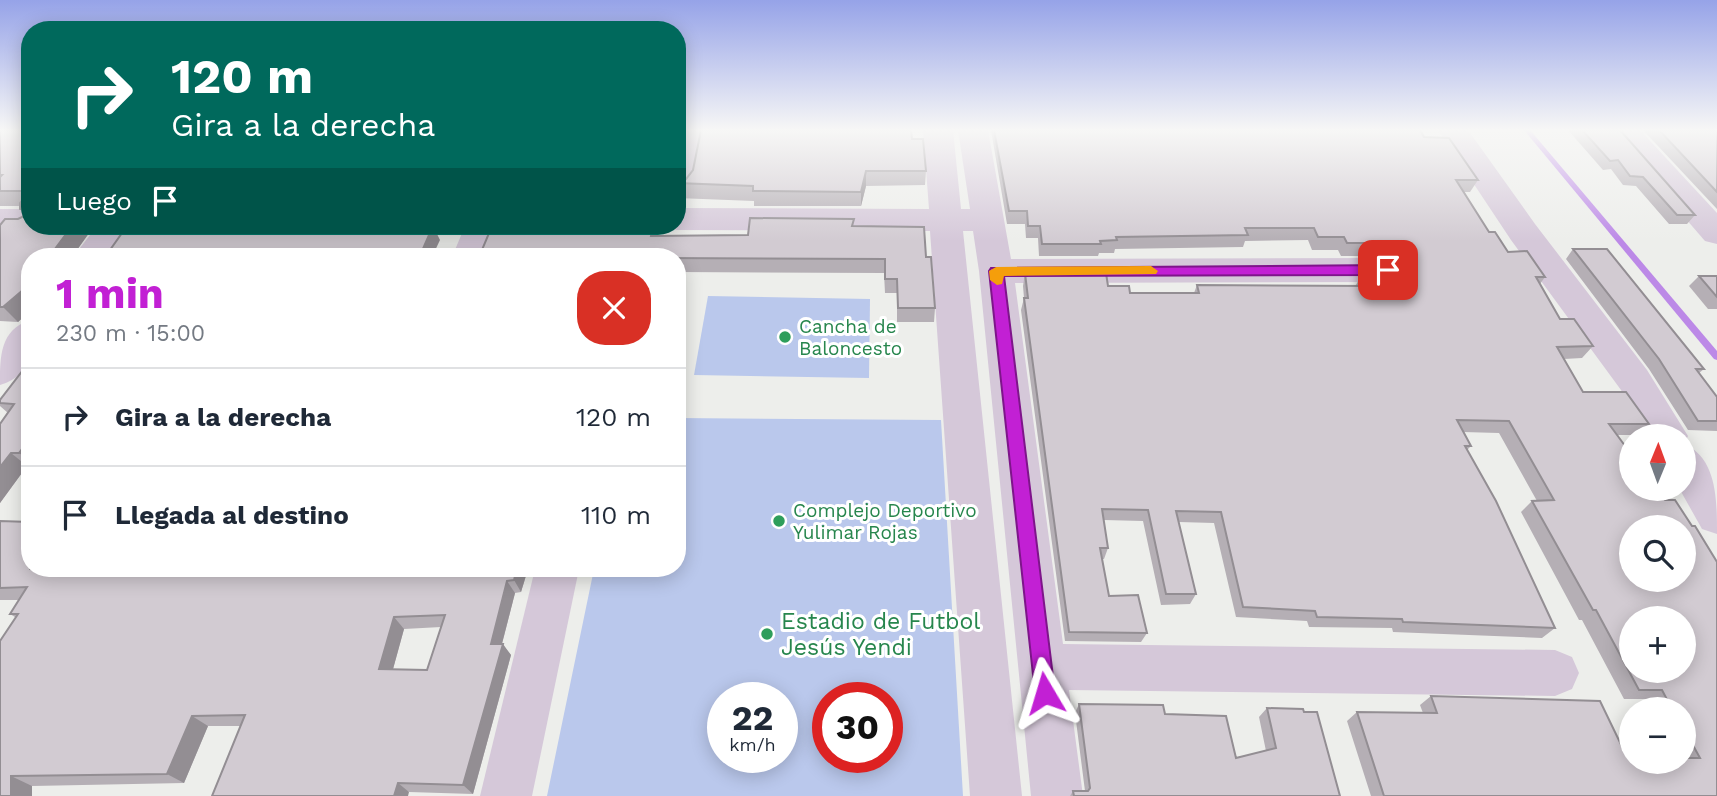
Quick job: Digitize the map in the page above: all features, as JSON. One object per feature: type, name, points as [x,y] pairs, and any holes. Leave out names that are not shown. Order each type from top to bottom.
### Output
[{"type":"street","points":[[942,167],[996,796]]},
{"type":"street","points":[[979,167],[996,271],[1057,796]]},
{"type":"street","points":[[1478,167],[1523,232],[1634,380],[1661,424]]},
{"type":"street","points":[[1658,167],[1717,233]]},
{"type":"street","points":[[686,219],[987,220]]},
{"type":"street","points":[[0,220],[21,220]]},
{"type":"street","points":[[996,271],[1388,270]]},
{"type":"street","points":[[0,371],[21,344]]},
{"type":"street","points":[[1696,481],[1717,516]]},
{"type":"street","points":[[506,796],[555,577]]},
{"type":"street","points":[[1042,667],[1555,673]]},
{"type":"shaded area","name":"Cancha de Baloncesto","points":[[708,296],[870,299],[869,378],[694,375]]},
{"type":"shaded area","name":"Estadio de Futbol Jesús Yendi","points":[[686,418],[941,420],[963,796],[547,796],[592,577],[686,577]]},
{"type":"building","points":[[0,167],[21,167],[21,191],[0,191]]},
{"type":"building","points":[[694,167],[926,167],[926,171],[866,171],[861,192],[753,191],[753,186],[686,183]]},
{"type":"building","points":[[1001,167],[1469,167],[1478,180],[1456,180],[1489,232],[1495,232],[1508,252],[1527,251],[1545,277],[1536,277],[1560,319],[1574,319],[1593,346],[1557,347],[1583,392],[1626,392],[1649,424],[1609,424],[1619,438],[1619,501],[1676,501],[1685,515],[1619,515],[1619,592],[1696,592],[1696,528],[1717,562],[1717,796],[1384,796],[1357,712],[1437,713],[1431,696],[1600,701],[1619,740],[1619,774],[1696,774],[1696,758],[1700,758],[1696,751],[1696,697],[1666,697],[1662,690],[1639,690],[1635,683],[1696,683],[1696,606],[1619,606],[1619,653],[1532,501],[1554,500],[1509,421],[1457,420],[1471,446],[1465,446],[1496,501],[1555,628],[1317,617],[1315,611],[1243,607],[1221,512],[1176,511],[1196,594],[1166,594],[1148,510],[1102,509],[1108,548],[1100,548],[1109,596],[1138,595],[1147,633],[1069,632],[1024,298],[1028,298],[1025,273],[1106,273],[1108,286],[1129,286],[1130,293],[1199,293],[1197,285],[1370,286],[1363,272],[1396,272],[1410,267],[1415,256],[1408,247],[1396,243],[1347,243],[1344,237],[1318,237],[1314,228],[1245,228],[1248,235],[1116,237],[1117,240],[1100,241],[1101,244],[1042,244],[1040,226],[1028,226],[1027,211],[1009,211]]},
{"type":"building","points":[[1623,167],[1653,167],[1695,215],[1677,215],[1643,177],[1630,176]]},
{"type":"building","points":[[1694,167],[1717,167],[1717,192]]},
{"type":"building","points":[[21,218],[21,235],[65,235],[56,248],[21,248],[21,292],[0,307],[0,225],[5,219]]},
{"type":"building","points":[[750,218],[854,219],[852,226],[924,227],[926,257],[931,257],[935,308],[898,308],[897,279],[885,279],[885,259],[686,258],[686,248],[483,248],[488,235],[748,235]]},
{"type":"building","points":[[121,235],[429,235],[423,248],[111,248]]},
{"type":"building","points":[[1573,249],[1607,249],[1704,369],[1696,369],[1717,397],[1717,421],[1698,421],[1659,359]]},
{"type":"building","points":[[1699,276],[1717,276],[1717,297]]},
{"type":"building","points":[[21,373],[21,450],[19,453],[11,453],[0,467],[0,424],[14,404],[0,403]]},
{"type":"building","points":[[0,521],[21,522],[21,577],[515,577],[514,580],[507,581],[491,644],[503,644],[463,785],[398,783],[394,796],[212,796],[245,715],[192,716],[167,774],[11,776],[11,796],[0,796],[0,641],[18,614],[10,614],[27,587],[0,588]],"holes":[[[445,615],[427,670],[379,669],[394,617]]]},
{"type":"building","points":[[1079,704],[1163,705],[1165,714],[1226,716],[1236,758],[1276,748],[1267,708],[1317,712],[1340,796],[1074,796],[1073,791],[1088,791],[1090,788]]},
{"type":"waterway","points":[[1558,167],[1717,357]]},
{"type":"slow traffic","points":[[997,280],[996,271],[1151,271]]},
{"type":"place","name":"Cancha de Baloncesto","points":[[785,337]]},
{"type":"place","name":"Complejo Deportivo Yulimar Rojas","points":[[779,521]]},
{"type":"place","name":"Estadio de Futbol Jesús Yendi","points":[[767,634]]},
{"type":"route","points":[[1045,693],[996,271],[1388,270]]}]
